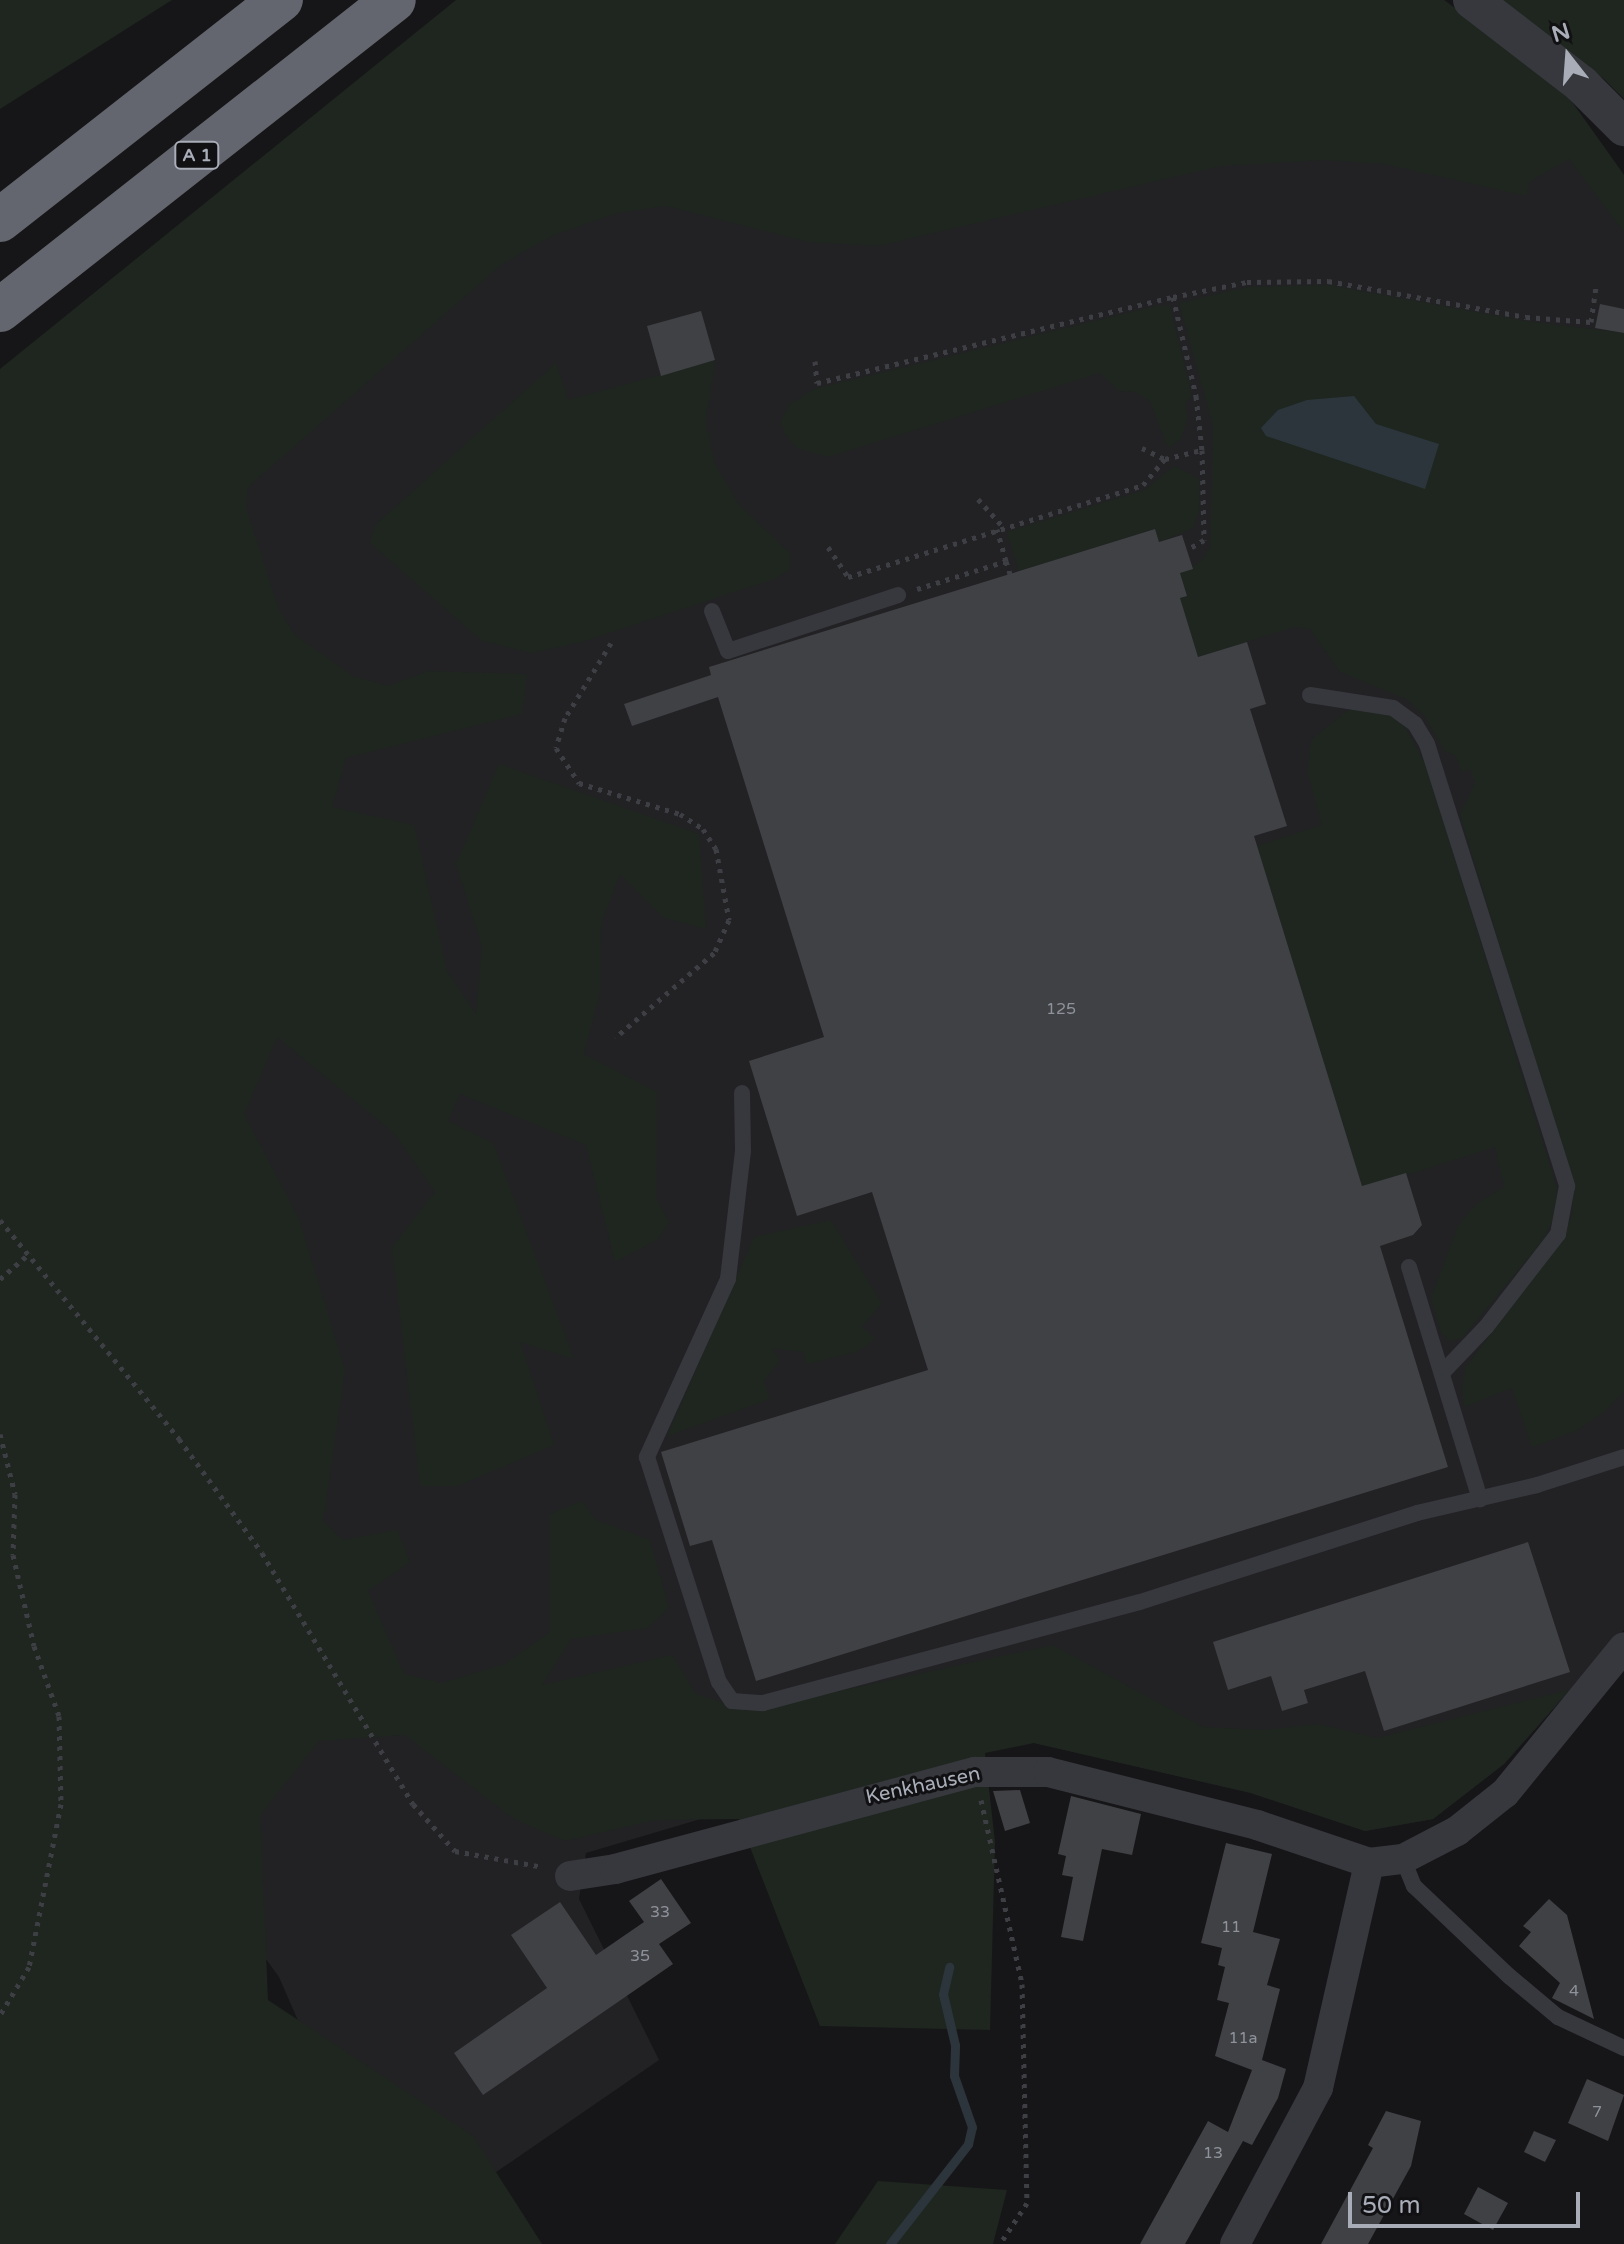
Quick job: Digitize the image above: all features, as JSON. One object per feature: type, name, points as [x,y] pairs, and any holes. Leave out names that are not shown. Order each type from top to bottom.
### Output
[{"type":"highway","points":[[0,220],[281,0]]},
{"type":"highway","name":"A 1","points":[[0,310],[394,0]]},
{"type":"street","points":[[1472,0],[1581,84],[1624,127]]},
{"type":"street","name":"Kenkhausen","points":[[570,1876],[615,1869],[975,1772],[1048,1772],[1257,1825],[1369,1863],[1403,1859],[1457,1831],[1505,1793],[1624,1647]]},
{"type":"street","points":[[1235,2244],[1318,2088],[1369,1863]]},
{"type":"lane","points":[[712,611],[728,651],[898,595]]},
{"type":"lane","points":[[1310,695],[1393,708],[1415,724],[1427,744],[1567,1186],[1558,1234],[1486,1327],[1442,1373]]},
{"type":"lane","points":[[742,1093],[743,1151],[728,1279],[647,1457],[719,1682],[732,1701],[763,1703],[1140,1602],[1417,1513],[1480,1499],[1624,1457]]},
{"type":"lane","points":[[1409,1267],[1480,1499]]},
{"type":"lane","points":[[1403,1859],[1414,1886],[1509,1976],[1558,2017],[1624,2048]]},
{"type":"path","points":[[815,361],[817,383],[1247,282],[1328,281],[1526,317],[1591,322],[1596,287]]},
{"type":"path","points":[[1173,297],[1196,396],[1202,450],[1204,540],[1187,550]]},
{"type":"path","points":[[1142,448],[1165,459]]},
{"type":"path","points":[[828,547],[848,577],[1143,485],[1165,459],[1202,450]]},
{"type":"path","points":[[978,499],[1000,528],[1010,574]]},
{"type":"path","points":[[916,589],[1006,561]]},
{"type":"path","points":[[611,643],[565,718],[556,748],[579,783],[680,814],[703,829],[716,849],[729,920],[714,953],[615,1038]]},
{"type":"path","points":[[0,1220],[179,1439],[262,1553],[413,1804],[455,1851],[570,1876]]},
{"type":"path","points":[[0,1279],[30,1253]]},
{"type":"path","points":[[0,1434],[15,1494],[13,1555],[34,1646],[59,1716],[61,1804],[29,1967],[0,2015]]},
{"type":"path","points":[[975,1772],[1022,1984],[1027,2203],[1000,2244]]},
{"type":"shaded area","points":[[0,0],[172,0],[0,109]]},
{"type":"shaded area","points":[[456,0],[1444,0],[1562,88],[1624,175],[1624,232],[1569,159],[1529,182],[1527,196],[1384,164],[1325,160],[1221,166],[878,246],[808,242],[666,206],[617,213],[554,235],[502,264],[248,487],[246,507],[279,610],[295,635],[353,676],[388,686],[428,671],[527,674],[522,714],[346,758],[332,807],[414,825],[447,971],[476,1014],[482,946],[456,864],[499,764],[699,834],[706,929],[664,918],[620,874],[601,925],[600,991],[584,1054],[657,1092],[656,1198],[669,1222],[657,1240],[615,1262],[586,1145],[460,1094],[448,1121],[493,1143],[574,1359],[520,1342],[554,1445],[458,1486],[420,1486],[392,1247],[435,1192],[395,1134],[277,1037],[244,1114],[299,1219],[345,1370],[323,1521],[343,1540],[397,1530],[410,1562],[368,1591],[404,1674],[442,1683],[505,1664],[550,1632],[550,1514],[582,1501],[596,1520],[650,1540],[669,1608],[647,1628],[571,1639],[542,1685],[672,1655],[696,1694],[747,1711],[1053,1645],[1203,1727],[1263,1730],[1318,1724],[1377,1738],[1569,1690],[1504,1764],[1433,1819],[1365,1831],[1251,1793],[1034,1743],[985,1753],[995,1842],[990,2030],[820,2026],[739,1819],[655,1820],[565,1841],[514,1819],[405,1735],[319,1741],[260,1815],[268,2000],[473,2136],[542,2244],[0,2244],[0,369]]},
{"type":"shaded area","points":[[515,0],[1444,0],[1562,88],[1624,175],[1624,1630],[1504,1764],[1433,1819],[1365,1831],[1251,1793],[1034,1743],[961,1742],[586,1853],[579,1899],[659,2060],[457,2199],[313,2055],[279,1977],[230,1910],[0,456]]},
{"type":"shaded area","points":[[1493,0],[1624,0],[1624,99],[1604,79]]},
{"type":"shaded area","points":[[1328,285],[1525,321],[1624,333],[1624,1391],[1604,1412],[1576,1431],[1532,1447],[1512,1388],[1464,1407],[1462,1389],[1466,1367],[1557,1246],[1572,1216],[1573,1187],[1460,815],[1475,782],[1470,769],[1461,772],[1456,756],[1444,750],[1424,715],[1406,699],[1340,672],[1310,629],[1294,627],[1198,657],[1179,598],[1187,596],[1180,573],[1202,561],[1210,547],[1213,425],[1179,303],[1248,287]]},
{"type":"shaded area","points":[[1157,306],[1170,306],[1192,396],[1185,403],[1188,417],[1181,439],[1168,448],[1150,401],[1135,392],[1119,391],[1100,373],[828,457],[797,448],[784,433],[781,421],[789,405],[814,389]]},
{"type":"shaded area","points":[[715,360],[706,422],[714,462],[739,505],[789,552],[789,570],[777,578],[582,642],[531,653],[482,641],[370,543],[375,525],[556,363],[568,400]]},
{"type":"shaded area","points":[[1354,396],[1376,424],[1439,444],[1425,489],[1266,436],[1261,428],[1278,410],[1307,400]]},
{"type":"shaded area","points":[[1174,466],[1199,479],[1200,508],[1193,528],[1159,542],[1155,529],[1019,571],[1007,532],[1145,490]]},
{"type":"shaded area","points":[[1372,708],[1402,721],[1426,765],[1557,1188],[1556,1212],[1545,1238],[1462,1338],[1450,1341],[1441,1333],[1431,1298],[1458,1226],[1475,1205],[1504,1187],[1495,1147],[1363,1189],[1257,846],[1322,825],[1307,770],[1311,740],[1348,710]]},
{"type":"shaded area","points":[[831,1220],[882,1304],[862,1326],[875,1339],[859,1351],[807,1364],[803,1352],[772,1348],[780,1360],[764,1381],[770,1399],[667,1436],[754,1237]]},
{"type":"shaded area","points":[[878,2181],[1007,2190],[993,2244],[835,2244]]},
{"type":"building","points":[[1600,304],[1624,309],[1624,333],[1595,328]]},
{"type":"building","points":[[701,311],[715,360],[661,376],[647,326]]},
{"type":"building","points":[[1155,529],[1159,542],[1182,535],[1193,569],[1180,573],[1187,596],[1180,598],[1198,657],[1247,642],[1266,704],[1250,709],[1287,826],[1254,836],[1362,1186],[1406,1173],[1422,1225],[1413,1235],[1380,1246],[1448,1467],[756,1681],[712,1540],[690,1546],[661,1452],[928,1370],[872,1192],[797,1216],[749,1061],[824,1037],[718,697],[632,726],[624,704],[711,675],[709,667]]},
{"type":"building","points":[[1528,1542],[1570,1672],[1384,1731],[1365,1671],[1304,1690],[1308,1703],[1282,1711],[1271,1676],[1228,1690],[1213,1642]]},
{"type":"building","points":[[1020,1790],[1030,1823],[1005,1831],[993,1791]]},
{"type":"building","points":[[1071,1796],[1141,1814],[1132,1855],[1102,1849],[1083,1941],[1061,1937],[1073,1877],[1062,1875],[1066,1856],[1058,1854]]},
{"type":"building","points":[[1226,1843],[1272,1854],[1253,1932],[1280,1939],[1267,1985],[1280,1989],[1262,2060],[1286,2069],[1278,2098],[1252,2145],[1243,2141],[1185,2244],[1140,2244],[1208,2121],[1228,2132],[1252,2070],[1215,2056],[1229,2003],[1217,2000],[1225,1967],[1218,1965],[1222,1948],[1201,1943]]},
{"type":"building","points":[[661,1879],[691,1923],[659,1944],[673,1964],[483,2095],[454,2053],[547,1988],[511,1935],[560,1902],[596,1955],[644,1922],[629,1901]]},
{"type":"building","points":[[1549,1899],[1567,1915],[1594,2019],[1552,1998],[1560,1983],[1519,1946],[1531,1932],[1523,1926]]},
{"type":"building","points":[[1587,2079],[1624,2095],[1608,2141],[1568,2123]]},
{"type":"building","points":[[1386,2111],[1421,2121],[1411,2166],[1368,2244],[1321,2244],[1373,2148],[1368,2145]]},
{"type":"building","points":[[1534,2131],[1556,2140],[1545,2162],[1524,2152]]},
{"type":"building","points":[[1478,2187],[1508,2203],[1493,2230],[1464,2214]]},
{"type":"waterway","points":[[890,2244],[968,2144],[972,2127],[954,2076],[955,2045],[943,1994],[949,1967]]}]
